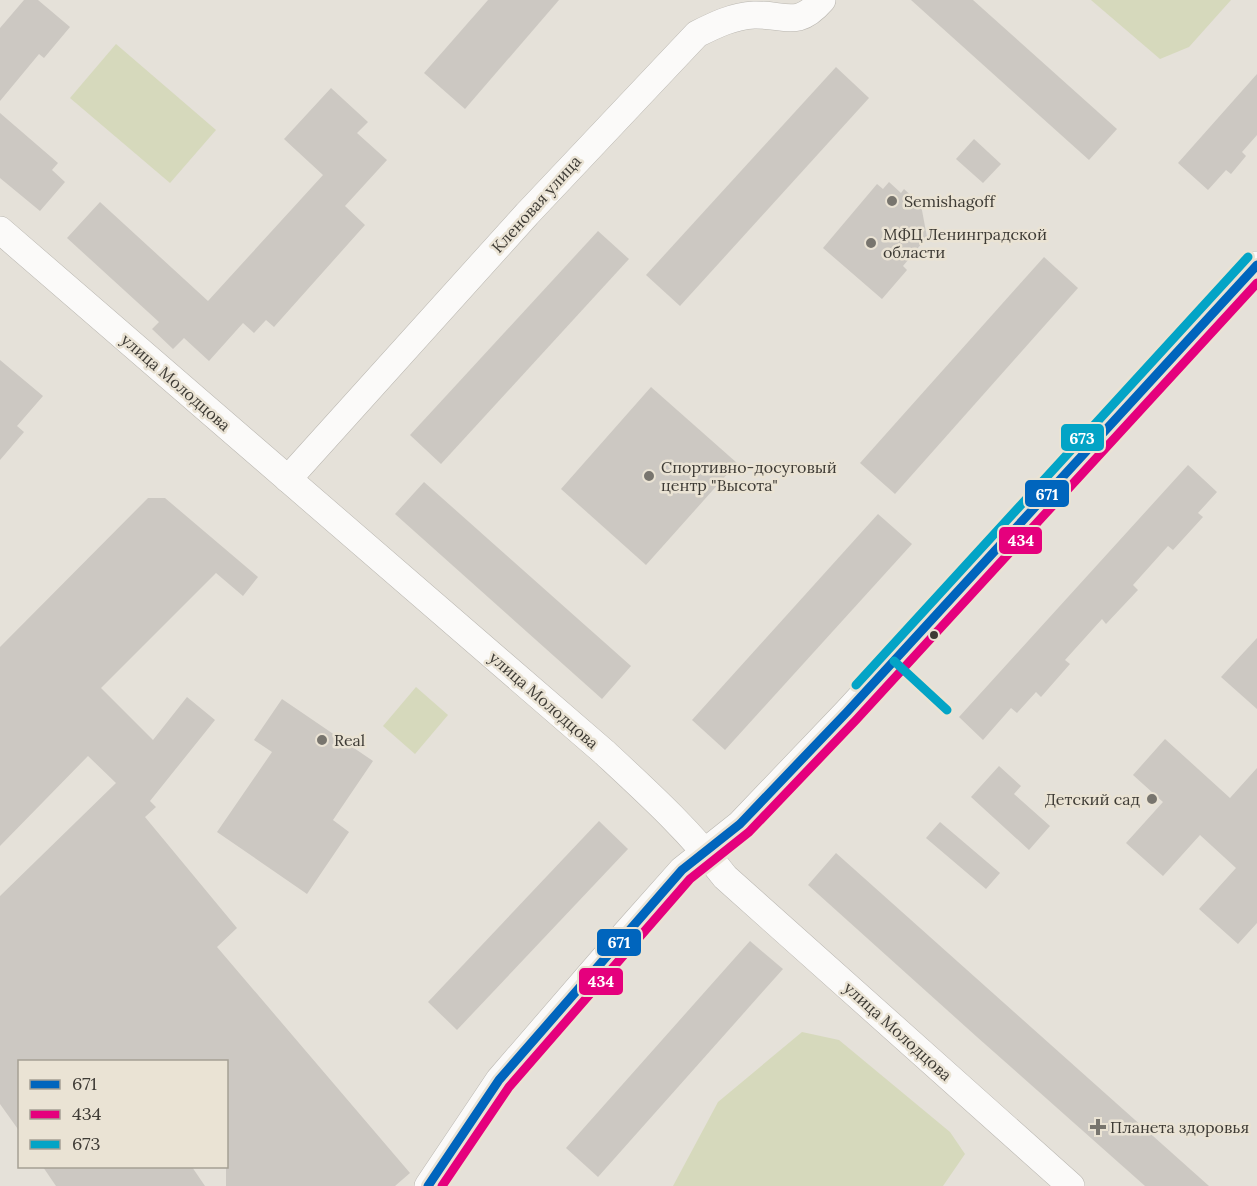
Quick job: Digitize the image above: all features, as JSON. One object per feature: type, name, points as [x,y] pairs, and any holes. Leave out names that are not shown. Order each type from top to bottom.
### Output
[{"type":"street","name":"Кленовая улица","points":[[288,478],[534,205],[697,34],[722,21],[754,15],[792,19],[813,11],[822,0]]},
{"type":"street","name":"улица Молодцова","points":[[0,230],[604,752],[678,821],[706,851],[725,877],[1071,1186]]},
{"type":"street","points":[[428,1186],[499,1080],[682,870],[740,824],[847,712],[1257,265]]},
{"type":"green space","points":[[1091,0],[1231,0],[1189,47],[1160,59]]},
{"type":"green space","points":[[116,44],[216,130],[170,183],[70,98]]},
{"type":"green space","points":[[416,687],[448,715],[415,754],[383,726]]},
{"type":"green space","points":[[802,1032],[839,1040],[950,1132],[965,1154],[943,1186],[673,1186],[718,1102]]},
{"type":"building","points":[[24,0],[38,0],[70,27],[44,58],[39,54],[0,101],[0,28]]},
{"type":"building","points":[[488,0],[559,0],[465,109],[424,73]]},
{"type":"building","points":[[911,0],[973,0],[1117,129],[1089,160]]},
{"type":"building","points":[[836,67],[869,98],[680,306],[646,275]]},
{"type":"building","points":[[1257,74],[1257,135],[1242,152],[1246,156],[1231,174],[1226,170],[1208,190],[1178,163]]},
{"type":"building","points":[[331,88],[368,122],[357,133],[387,160],[345,206],[365,225],[274,327],[266,320],[254,333],[243,323],[209,361],[184,338],[173,349],[152,329],[159,322],[67,238],[100,202],[208,301],[323,175],[284,139]]},
{"type":"building","points":[[0,113],[58,163],[52,170],[65,182],[40,211],[0,178]]},
{"type":"building","points":[[974,139],[1001,164],[983,183],[956,159]]},
{"type":"building","points":[[889,182],[901,193],[904,189],[921,205],[927,237],[903,266],[907,270],[882,299],[823,248],[877,184],[883,189]]},
{"type":"building","points":[[598,231],[629,259],[441,464],[410,435]]},
{"type":"building","points":[[1044,257],[1078,288],[895,494],[860,463]]},
{"type":"building","points":[[0,360],[43,396],[17,426],[24,432],[0,460]]},
{"type":"building","name":"Спортивно-досуговый центр \"Высота\"","points":[[651,387],[737,463],[646,565],[561,489]]},
{"type":"building","points":[[1188,465],[1217,492],[1198,513],[1203,517],[1173,550],[1168,546],[1133,585],[1138,590],[1106,624],[1102,619],[1065,660],[1070,664],[1041,697],[1036,692],[1017,713],[1011,708],[983,740],[959,717]]},
{"type":"building","points":[[424,482],[631,666],[602,699],[395,514]]},
{"type":"building","points":[[148,498],[165,498],[258,577],[243,596],[216,573],[101,688],[153,740],[187,697],[215,720],[150,801],[156,807],[145,817],[237,928],[217,947],[410,1173],[395,1186],[226,1186],[228,1060],[18,1060],[18,1129],[0,1104],[0,896],[116,783],[88,756],[0,846],[0,647]]},
{"type":"building","points":[[878,514],[912,544],[725,750],[692,720]]},
{"type":"building","points":[[1257,638],[1257,709],[1221,677]]},
{"type":"building","points":[[282,699],[373,761],[333,820],[349,832],[307,894],[217,832],[272,752],[254,740]]},
{"type":"building","points":[[1165,739],[1230,798],[1257,768],[1257,923],[1238,944],[1199,909],[1236,868],[1200,835],[1163,876],[1126,843],[1163,802],[1133,775]]},
{"type":"building","points":[[999,766],[1021,786],[1014,794],[1050,826],[1029,850],[971,797]]},
{"type":"building","points":[[599,821],[628,849],[457,1030],[428,1002]]},
{"type":"building","points":[[940,822],[1000,873],[986,889],[926,838]]},
{"type":"building","points":[[836,853],[1209,1186],[1145,1186],[977,1037],[808,885]]},
{"type":"building","points":[[750,941],[783,969],[598,1177],[566,1148]]},
{"type":"building","points":[[44,1168],[193,1168],[205,1186],[56,1186]]},
{"type":"transit line","name":"673","points":[[856,685],[1248,257]]},
{"type":"transit line","name":"671","points":[[428,1186],[499,1080],[682,870],[740,824],[847,712],[1257,265]]},
{"type":"transit line","name":"434","points":[[442,1186],[509,1087],[690,879],[749,832],[856,720],[1257,283]]},
{"type":"transit line","name":"673","points":[[894,661],[947,710]]},
{"type":"place","name":"Semishagoff","points":[[892,201]]},
{"type":"place","name":"МФЦ Ленинградской области","points":[[871,243]]},
{"type":"place","name":"Спортивно-досуговый центр \"Высота\"","points":[[649,476]]},
{"type":"place","name":"Real","points":[[322,740]]},
{"type":"place","name":"Детский сад","points":[[1152,799]]},
{"type":"place","name":"Планета здоровья","points":[[1098,1127]]}]
